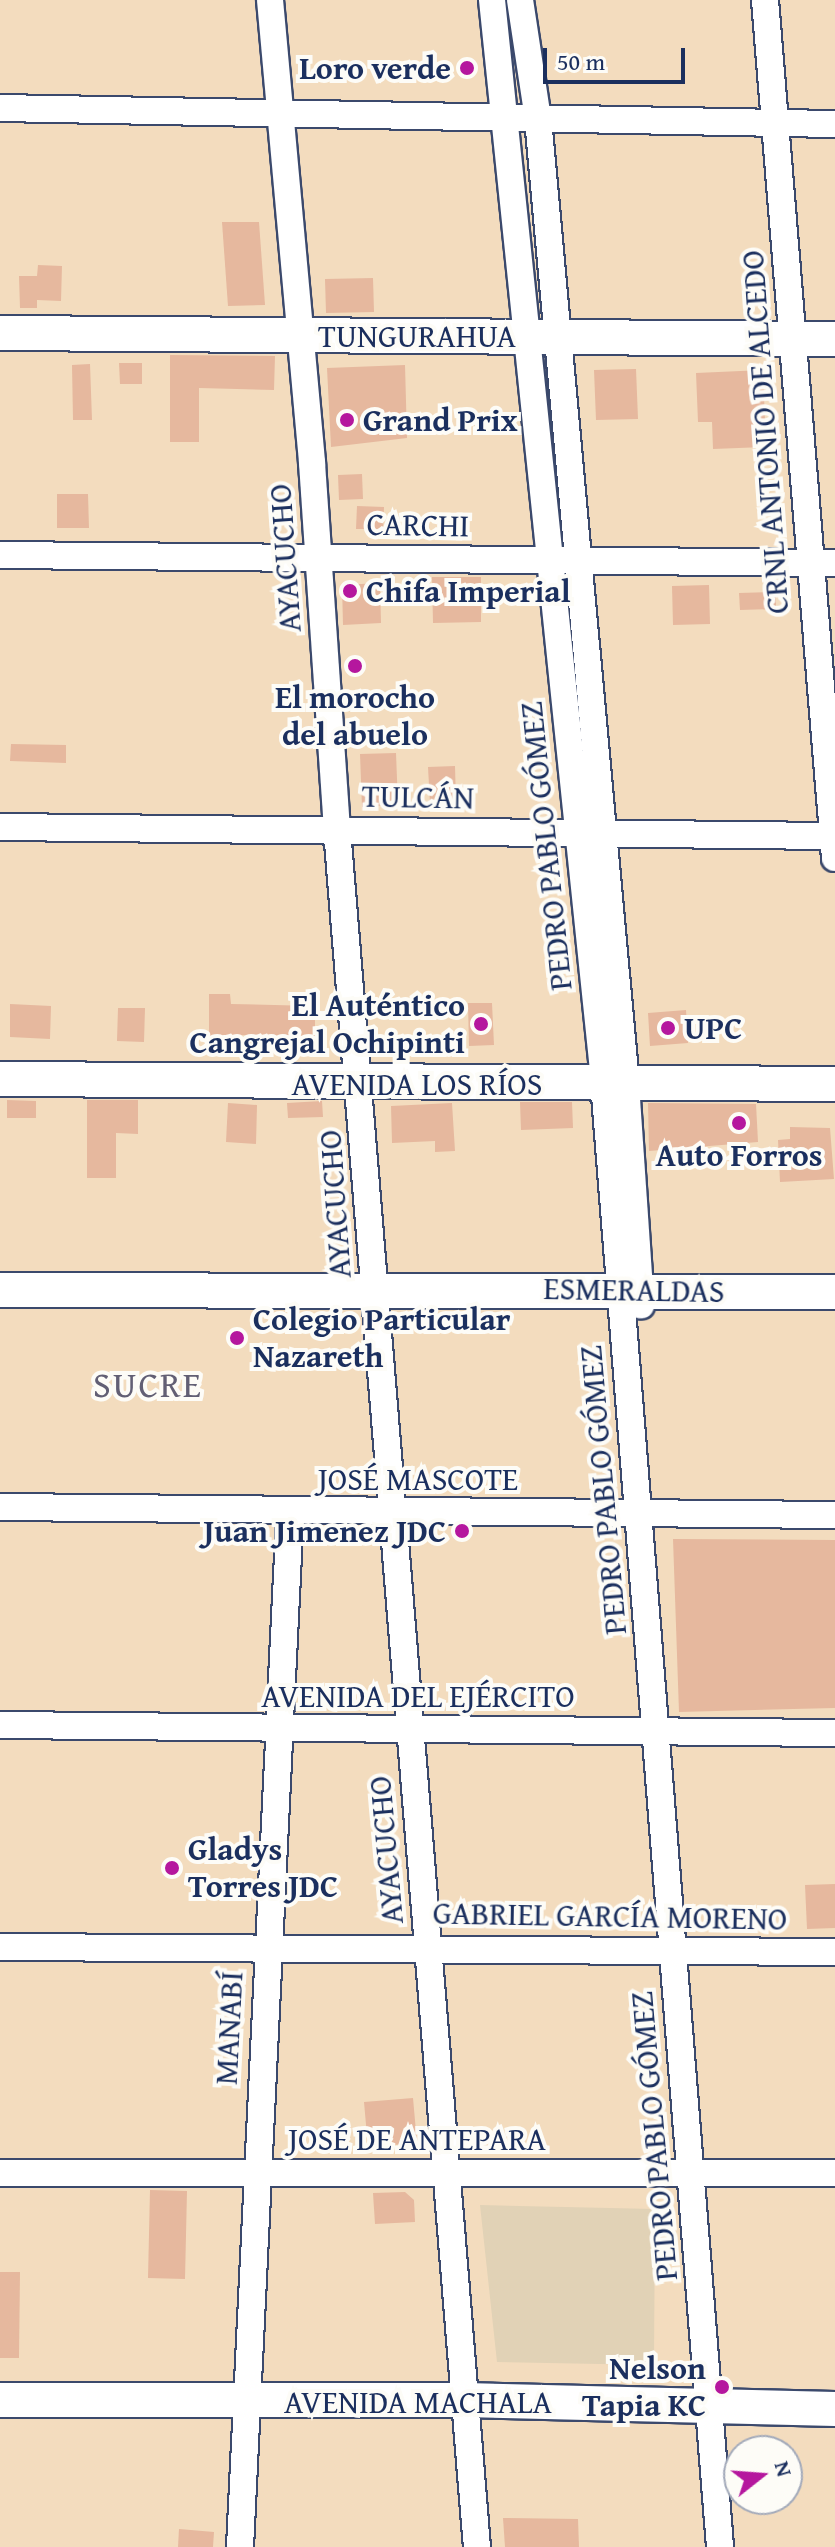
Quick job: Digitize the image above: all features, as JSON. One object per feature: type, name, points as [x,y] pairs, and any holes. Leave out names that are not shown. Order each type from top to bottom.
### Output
[{"type":"main road","name":"TUNGURAHUA","points":[[0,333],[835,339]]},
{"type":"main road","name":"AVENIDA LOS RÍOS","points":[[0,1063],[360,1076]]},
{"type":"main road","name":"AVENIDA LOS RÍOS","points":[[615,1077],[835,1070]]},
{"type":"main road","name":"AVENIDA LOS RÍOS","points":[[0,1079],[615,1077],[835,1084]]},
{"type":"main road","name":"ESMERALDAS","points":[[0,1290],[376,1297]]},
{"type":"main road","name":"ESMERALDAS","points":[[0,1302],[630,1297],[835,1292]]},
{"type":"main road","name":"ESMERALDAS","points":[[630,1297],[835,1305]]},
{"type":"main road","name":"AVENIDA MACHALA","points":[[0,2400],[465,2400],[835,2409]]},
{"type":"street","name":"AYACUCHO","points":[[270,0],[320,558],[337,830],[360,1076],[477,2547]]},
{"type":"street","name":"PEDRO PABLO GÓMEZ","points":[[492,0],[506,119],[542,336]]},
{"type":"street","name":"PEDRO PABLO GÓMEZ","points":[[520,0],[538,119],[542,336],[615,1077],[630,1297],[638,1515],[658,1732],[720,2547]]},
{"type":"street","name":"CRNL ANTONIO DE ALCEDO","points":[[765,0],[808,563],[834,843]]},
{"type":"street","points":[[0,108],[835,124]]},
{"type":"street","name":"CARCHI","points":[[0,555],[835,563]]},
{"type":"street","name":"TULCÁN","points":[[0,827],[590,833],[834,843]]},
{"type":"street","name":"JOSÉ MASCOTE","points":[[0,1507],[835,1515]]},
{"type":"street","name":"MANABÍ","points":[[240,2547],[255,2174],[290,1512]]},
{"type":"street","name":"AVENIDA DEL EJÉRCITO","points":[[0,1725],[835,1733]]},
{"type":"street","name":"GABRIEL GARCÍA MORENO","points":[[0,1947],[428,1947],[674,1954],[835,1952]]},
{"type":"street","name":"JOSÉ DE ANTEPARA","points":[[0,2173],[835,2173]]},
{"type":"shaded area","points":[[480,2205],[655,2209],[654,2365],[497,2362]]},
{"type":"building","points":[[222,222],[259,222],[265,305],[228,306]]},
{"type":"building","points":[[38,265],[62,266],[61,301],[37,300],[37,308],[20,308],[19,276],[37,276]]},
{"type":"building","points":[[373,278],[374,312],[326,313],[325,279]]},
{"type":"building","points":[[170,355],[275,356],[274,390],[199,388],[199,442],[170,442]]},
{"type":"building","points":[[119,363],[142,363],[142,384],[120,384]]},
{"type":"building","points":[[90,364],[92,420],[73,420],[72,365]]},
{"type":"building","points":[[405,365],[407,438],[331,447],[327,368]]},
{"type":"building","points":[[636,369],[638,419],[596,420],[594,370]]},
{"type":"building","points":[[763,370],[766,447],[713,449],[712,422],[698,422],[696,373]]},
{"type":"building","points":[[362,474],[363,499],[339,500],[338,475]]},
{"type":"building","points":[[57,494],[88,494],[89,528],[57,528]]},
{"type":"building","points":[[357,506],[384,507],[383,529],[356,529]]},
{"type":"building","points":[[432,577],[481,577],[481,622],[433,623]]},
{"type":"building","points":[[380,583],[381,623],[343,625],[342,585]]},
{"type":"building","points":[[709,585],[710,624],[673,625],[672,586]]},
{"type":"building","points":[[776,592],[776,609],[740,610],[739,593]]},
{"type":"building","points":[[11,744],[66,745],[66,763],[10,761]]},
{"type":"building","points":[[396,753],[398,805],[362,807],[360,754]]},
{"type":"building","points":[[455,766],[456,802],[430,803],[428,767]]},
{"type":"building","points":[[209,994],[230,994],[231,1004],[315,1006],[315,1036],[231,1035],[231,1048],[209,1048]]},
{"type":"building","name":"El Auténtico Cangrejal Ochipinti","points":[[468,1003],[492,1003],[494,1045],[469,1046]]},
{"type":"building","points":[[10,1004],[51,1006],[50,1039],[10,1037]]},
{"type":"building","points":[[118,1008],[145,1008],[144,1042],[117,1041]]},
{"type":"building","name":"UPC","points":[[686,1010],[688,1043],[650,1046],[648,1013]]},
{"type":"building","points":[[7,1100],[36,1101],[36,1118],[7,1118]]},
{"type":"building","points":[[87,1100],[138,1100],[138,1134],[116,1133],[116,1178],[87,1178]]},
{"type":"building","points":[[322,1101],[323,1117],[288,1118],[287,1103]]},
{"type":"building","points":[[520,1102],[572,1102],[573,1128],[521,1130]]},
{"type":"building","points":[[228,1103],[257,1105],[256,1144],[226,1142]]},
{"type":"building","points":[[452,1103],[455,1151],[435,1152],[435,1141],[392,1143],[391,1106]]},
{"type":"building","points":[[648,1103],[756,1104],[758,1142],[649,1151]]},
{"type":"building","points":[[790,1127],[830,1128],[834,1179],[780,1182],[778,1140],[790,1139]]},
{"type":"building","points":[[673,1539],[835,1540],[835,1708],[679,1712]]},
{"type":"building","points":[[835,1884],[835,1928],[807,1929],[805,1885]]},
{"type":"building","points":[[413,2098],[417,2143],[368,2147],[364,2102]]},
{"type":"building","points":[[150,2190],[187,2191],[185,2279],[148,2278]]},
{"type":"building","points":[[405,2192],[414,2200],[415,2222],[375,2224],[373,2193]]},
{"type":"building","points":[[0,2272],[20,2272],[19,2358],[0,2358]]},
{"type":"building","points":[[503,2518],[578,2519],[579,2547],[505,2547]]},
{"type":"building","points":[[179,2529],[214,2532],[213,2547],[178,2547]]},
{"type":"place","name":"Loro verde","points":[[467,68]]},
{"type":"place","name":"Grand Prix","points":[[347,420]]},
{"type":"place","name":"Chifa Imperial","points":[[350,591]]},
{"type":"place","name":"El morocho del abuelo","points":[[355,666]]},
{"type":"place","name":"El Auténtico Cangrejal Ochipinti","points":[[481,1024]]},
{"type":"place","name":"UPC","points":[[668,1028]]},
{"type":"place","name":"Auto Forros","points":[[739,1123]]},
{"type":"place","name":"Colegio Particular Nazareth","points":[[237,1338]]},
{"type":"place","name":"Juan Jimenez JDC","points":[[462,1531]]},
{"type":"place","name":"Gladys Torres JDC","points":[[172,1868]]},
{"type":"place","name":"Nelson Tapia KC","points":[[722,2387]]},
{"type":"district","name":"SUCRE","points":[[148,1384]]}]
